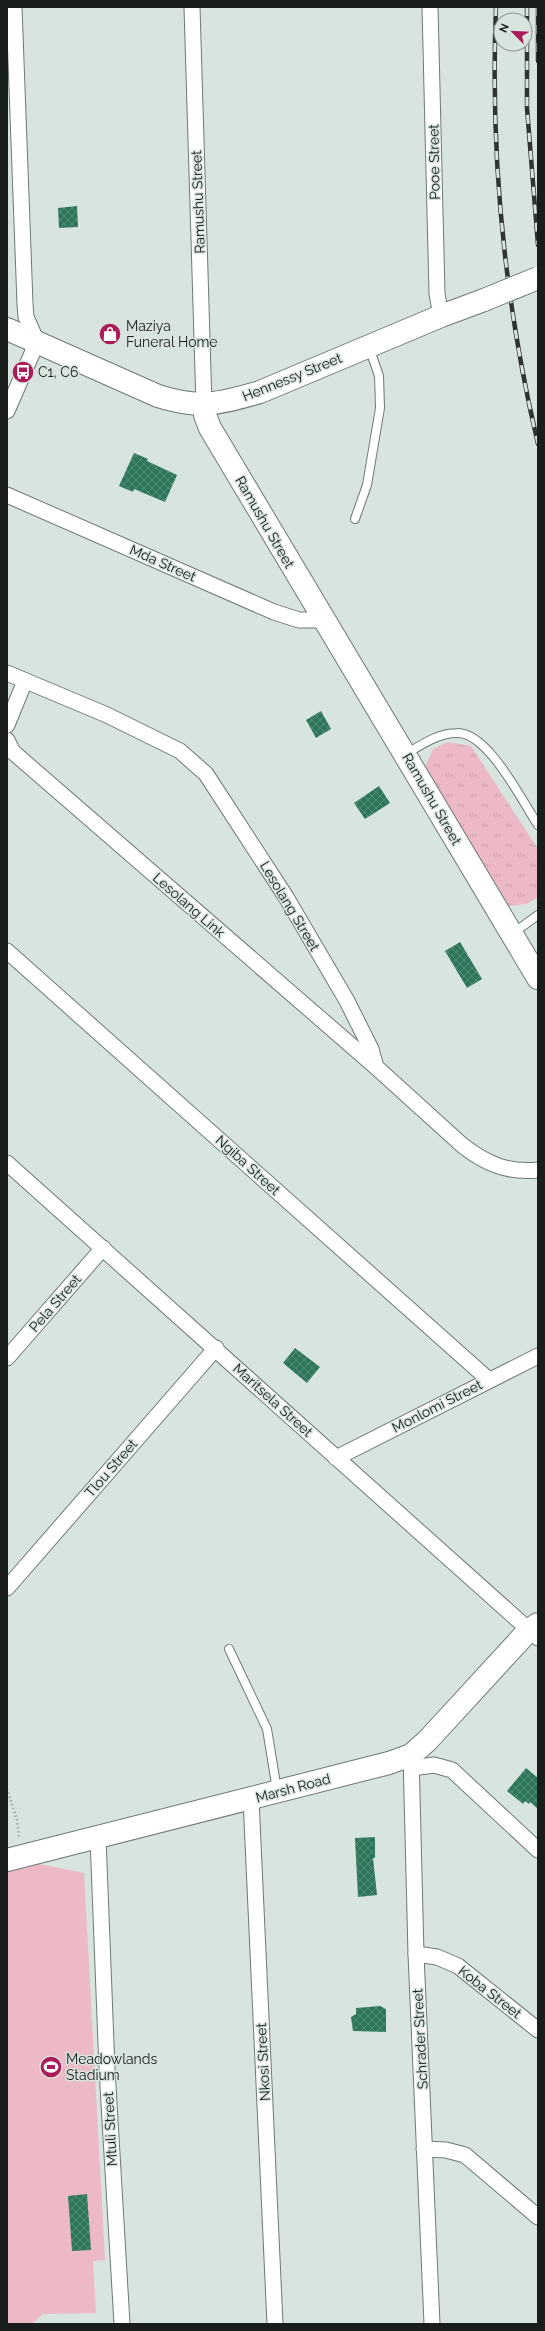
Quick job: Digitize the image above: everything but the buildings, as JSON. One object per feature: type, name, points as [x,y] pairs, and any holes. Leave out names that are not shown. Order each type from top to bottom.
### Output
[{"type":"street","points":[[7,411],[38,342],[26,317],[25,304],[14,7]]},
{"type":"street","name":"Ramushu Street","points":[[192,7],[205,415],[210,428],[323,620],[406,754],[538,978]]},
{"type":"street","name":"Pooe Street","points":[[430,7],[437,294],[441,316]]},
{"type":"street","name":"Hennessy Street","points":[[7,329],[158,396],[179,402],[204,405],[229,401],[260,392],[441,316],[538,278]]},
{"type":"street","name":"Mda Street","points":[[7,495],[274,612],[299,620],[323,620]]},
{"type":"street","name":"Lesolang Street","points":[[7,673],[107,715],[180,751],[206,774],[286,897],[347,1001],[371,1049],[376,1067]]},
{"type":"street","points":[[7,725],[25,681]]},
{"type":"street","name":"Lesolang Link","points":[[7,740],[13,752],[376,1067]]},
{"type":"street","name":"Ngiba Street","points":[[7,951],[489,1380]]},
{"type":"street","points":[[376,1067],[477,1157],[500,1168],[528,1171],[538,1170]]},
{"type":"street","name":"Maritsela Street","points":[[7,1163],[216,1348],[336,1458],[535,1630]]},
{"type":"street","name":"Pela Street","points":[[7,1358],[103,1248]]},
{"type":"street","name":"Tlou Street","points":[[7,1588],[216,1348]]},
{"type":"street","name":"Monlomi Street","points":[[336,1458],[538,1356]]},
{"type":"street","name":"Marsh Road","points":[[14,1859],[251,1800],[389,1763],[411,1761],[428,1741],[535,1630]]},
{"type":"street","points":[[411,1761],[434,1764],[452,1770],[538,1850]]},
{"type":"street","name":"Schrader Street","points":[[411,1761],[416,1954],[432,2324]]},
{"type":"street","name":"Nkosi Street","points":[[251,1800],[275,2324]]},
{"type":"street","name":"Mtuli Street","points":[[98,1838],[107,2069],[122,2324]]},
{"type":"street","name":"Koba Street","points":[[416,1954],[436,1957],[458,1966],[538,2030]]},
{"type":"street","points":[[424,2149],[446,2150],[465,2155],[538,2217]]},
{"type":"lane","points":[[355,519],[367,485],[380,408],[379,376],[369,346]]},
{"type":"lane","points":[[406,754],[426,742],[447,734],[458,732],[469,735],[494,757],[538,825]]},
{"type":"lane","points":[[512,934],[538,914]]},
{"type":"lane","points":[[229,1649],[267,1729],[277,1792]]},
{"type":"path","points":[[7,1789],[16,1820],[14,1859]]},
{"type":"green space","points":[[448,742],[471,746],[538,849],[538,897],[527,904],[509,906],[425,767],[433,749]]},
{"type":"green space","name":"Meadowlands Stadium","points":[[29,1862],[84,1873],[105,2260],[93,2261],[96,2313],[43,2314],[32,2324],[7,2324],[7,1867]]},
{"type":"railway","points":[[496,7],[495,117],[502,227],[516,336],[538,444]]},
{"type":"railway","points":[[527,7],[527,108],[538,245]]},
{"type":"railway","points":[[538,7],[538,61]]},
{"type":"place","name":"Maziya Funeral Home","points":[[110,334]]},
{"type":"place","name":"C1, C6","points":[[23,372]]},
{"type":"place","name":"Meadowlands Stadium","points":[[51,2067]]}]
